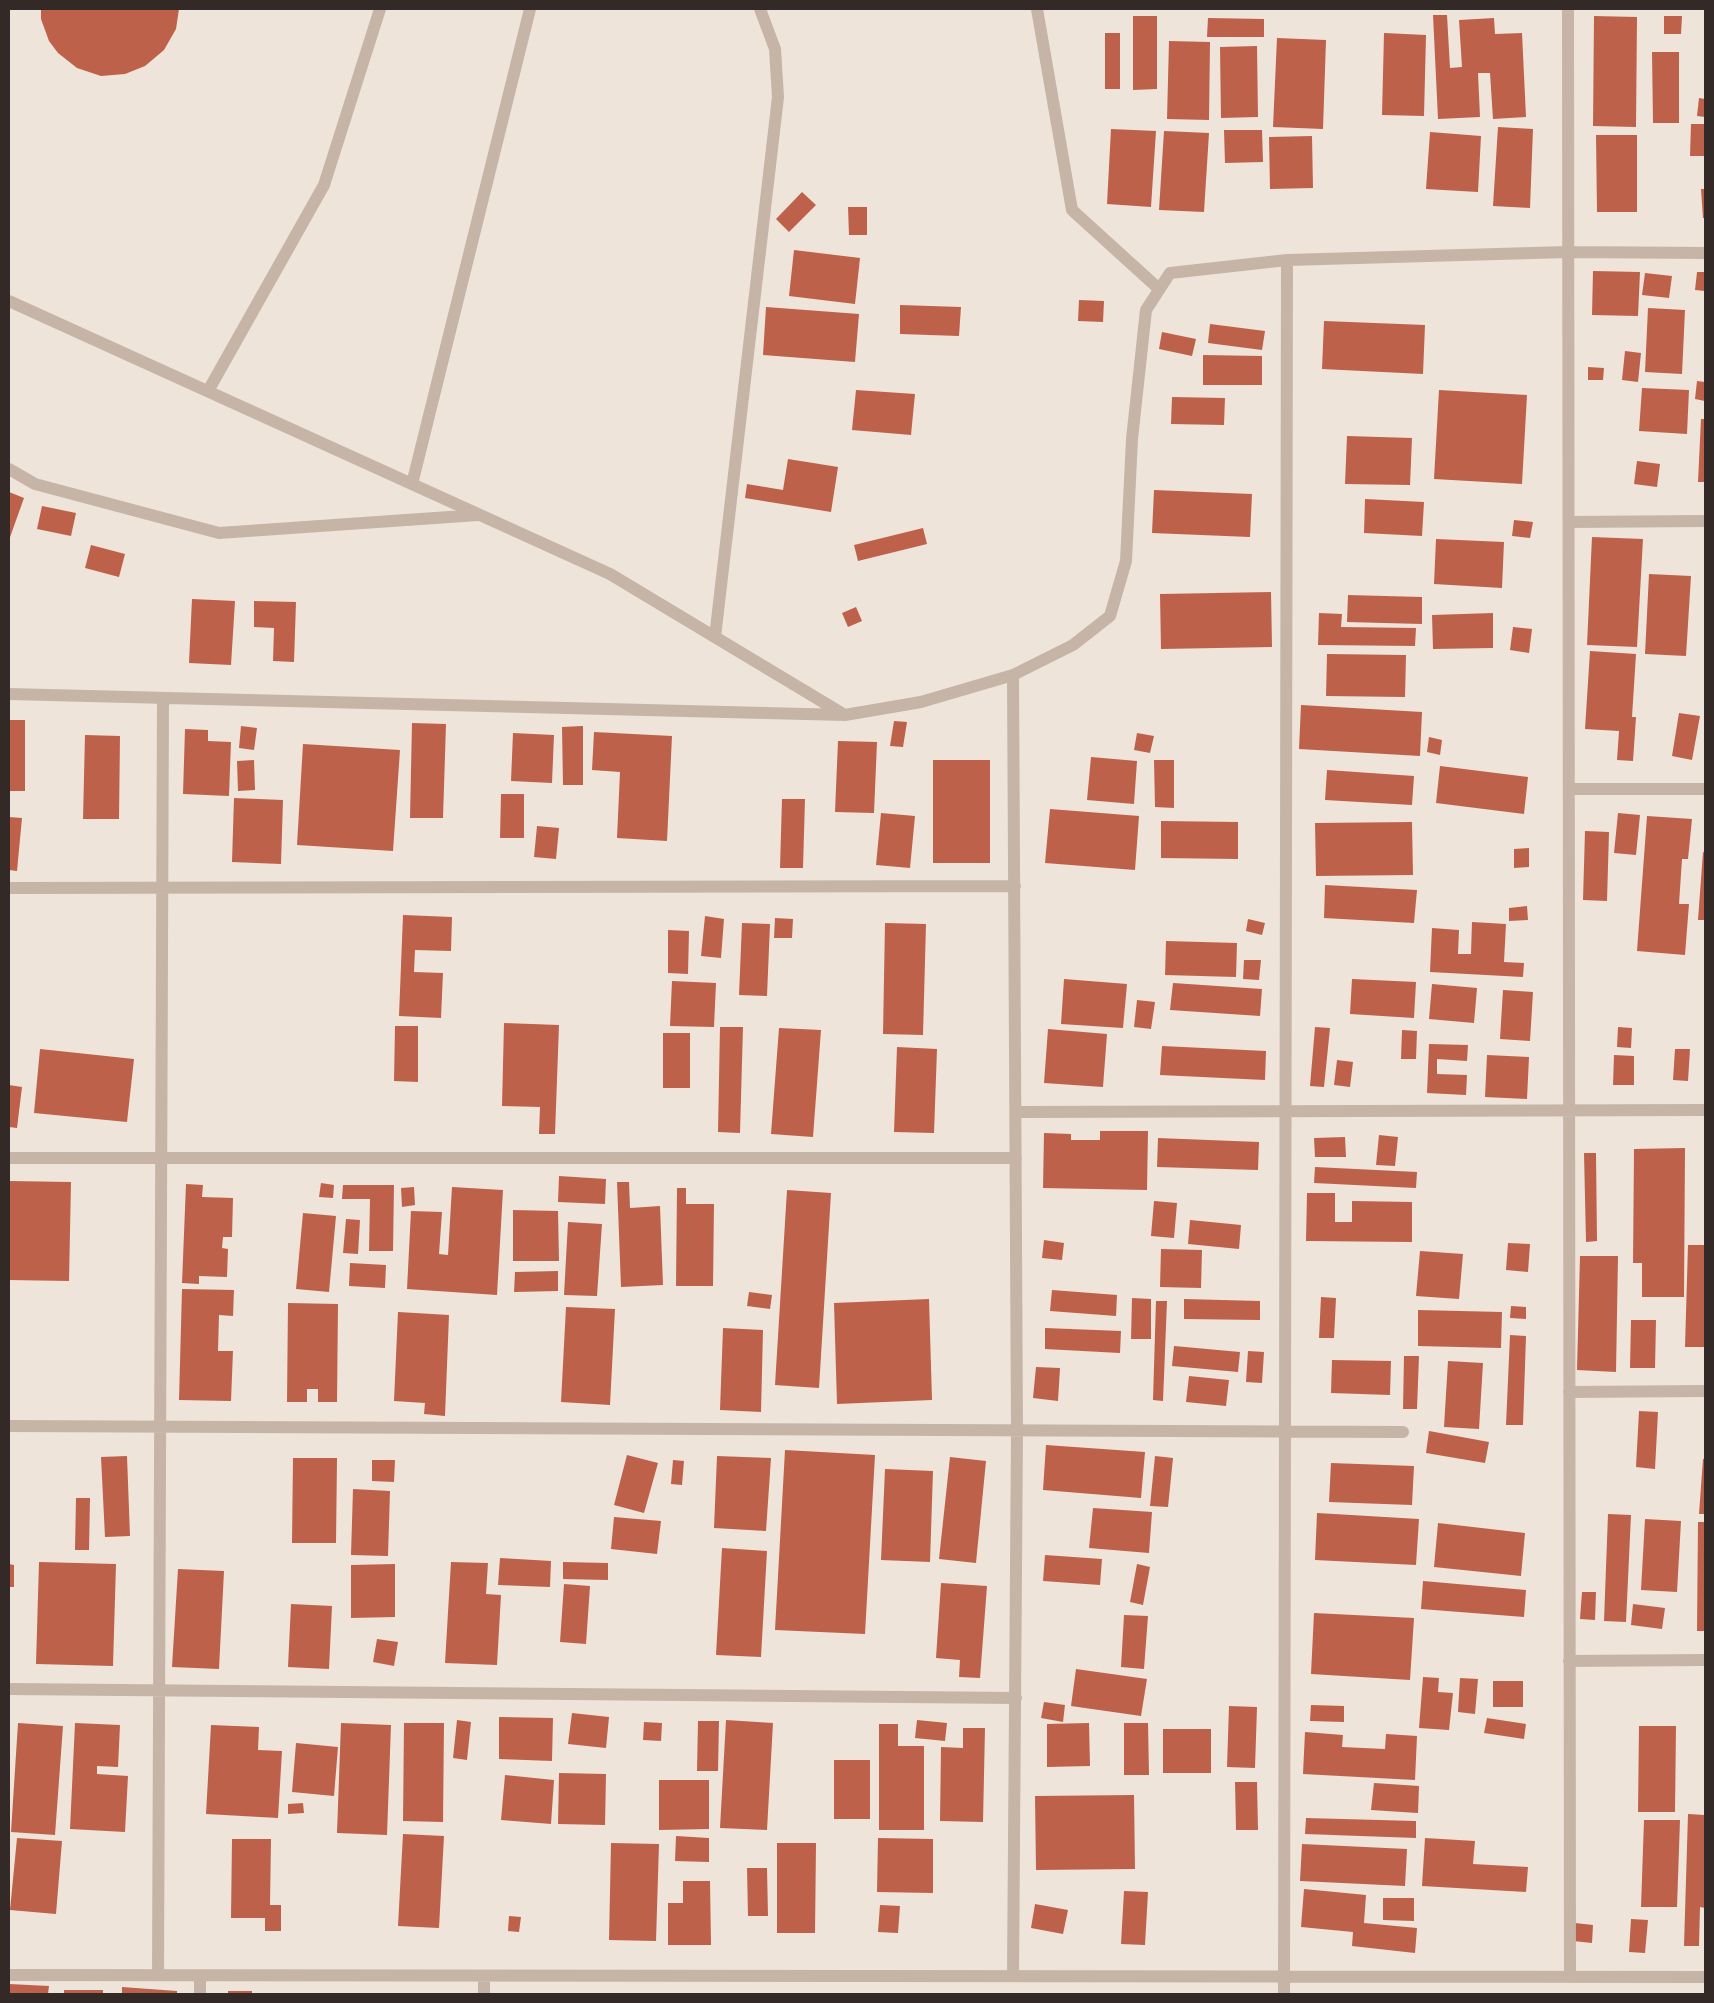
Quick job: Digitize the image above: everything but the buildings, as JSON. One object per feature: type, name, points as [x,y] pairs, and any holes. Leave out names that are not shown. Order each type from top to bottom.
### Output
[{"type":"street","points":[[208,392],[324,185],[380,9]]},
{"type":"street","points":[[412,484],[530,9]]},
{"type":"street","points":[[715,637],[778,97],[775,49],[760,9]]},
{"type":"street","points":[[1037,9],[1072,210],[1159,289]]},
{"type":"street","points":[[1568,9],[1570,1976]]},
{"type":"street","points":[[9,694],[846,715],[921,702],[1013,675],[1073,645],[1110,616],[1126,562],[1132,439],[1146,310],[1170,273],[1287,260],[1568,252],[1705,253]]},
{"type":"street","points":[[1284,1994],[1287,260]]},
{"type":"street","points":[[9,301],[610,574],[846,715]]},
{"type":"street","points":[[9,469],[35,484],[219,533],[480,515]]},
{"type":"street","points":[[1569,522],[1705,521]]},
{"type":"street","points":[[1013,675],[1016,1112],[1016,1698],[1013,1976]]},
{"type":"street","points":[[158,1975],[163,698]]},
{"type":"street","points":[[1569,789],[1705,789]]},
{"type":"street","points":[[9,888],[1015,886]]},
{"type":"street","points":[[1016,1112],[1285,1113],[1705,1110]]},
{"type":"street","points":[[9,1158],[1016,1158]]},
{"type":"street","points":[[1569,1392],[1705,1391]]},
{"type":"street","points":[[9,1426],[1016,1432],[1403,1432]]},
{"type":"street","points":[[1569,1661],[1705,1660]]},
{"type":"street","points":[[9,1689],[1016,1698]]},
{"type":"street","points":[[9,1975],[1705,1976]]},
{"type":"street","points":[[200,1975],[200,1994]]},
{"type":"street","points":[[484,1976],[484,1994]]}]
